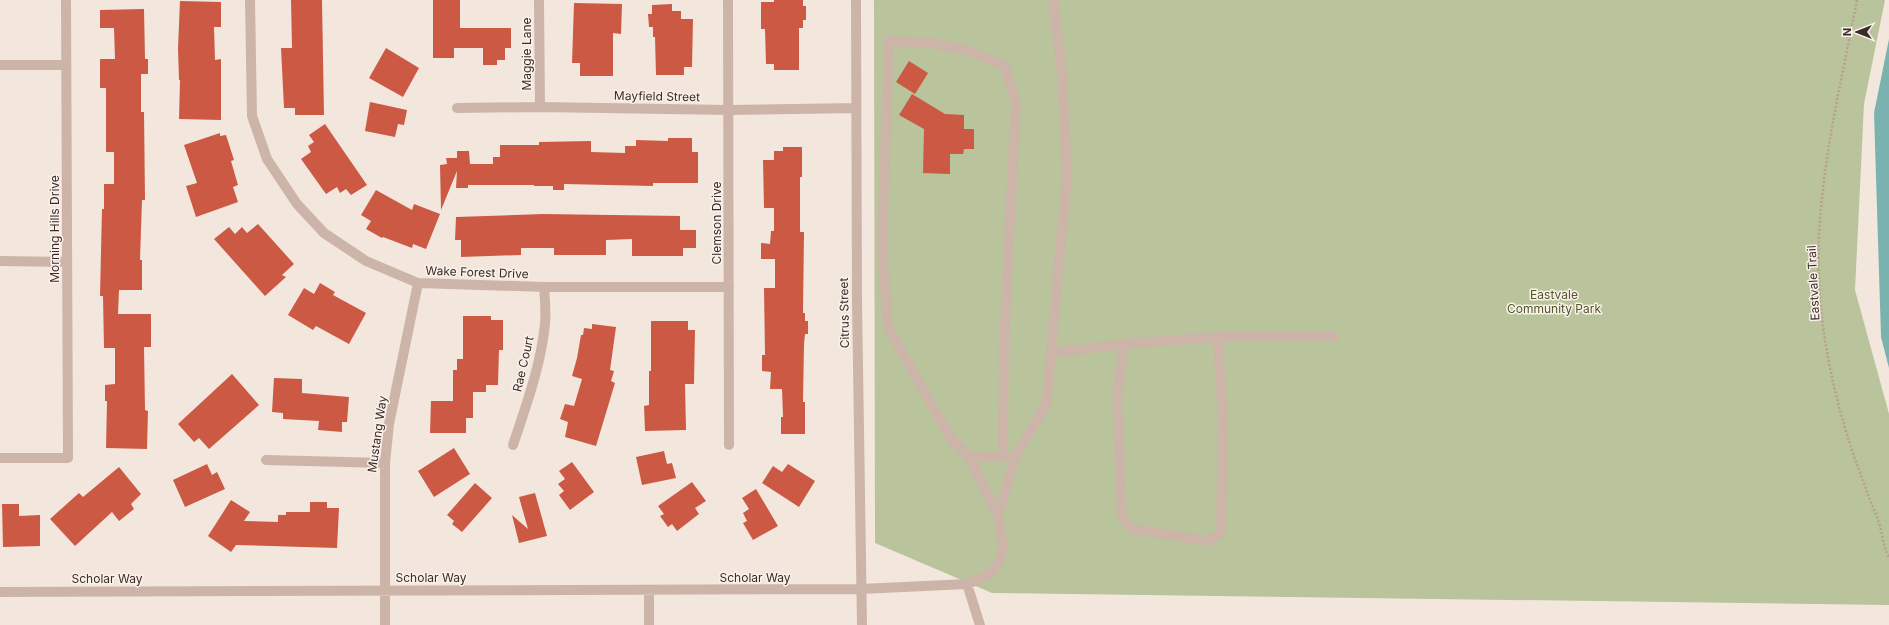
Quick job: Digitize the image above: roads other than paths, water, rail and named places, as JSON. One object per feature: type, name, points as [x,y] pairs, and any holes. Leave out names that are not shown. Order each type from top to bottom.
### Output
[{"type":"street","name":"Morning Hills Drive","points":[[0,458],[68,458],[66,0]]},
{"type":"street","name":"Wake Forest Drive","points":[[250,0],[252,116],[267,159],[297,204],[324,233],[366,261],[418,284],[544,287],[729,287]]},
{"type":"street","name":"Maggie Lane","points":[[539,0],[540,107]]},
{"type":"street","name":"Clemson Drive","points":[[728,0],[729,445]]},
{"type":"street","name":"Citrus Street","points":[[856,0],[857,301],[862,625]]},
{"type":"street","points":[[998,515],[1016,455],[1046,405],[1067,176],[1062,73],[1053,0]]},
{"type":"street","points":[[998,515],[969,457],[950,437],[888,327],[882,244],[889,41],[932,43],[972,52],[1005,66],[1016,103],[1004,341],[1003,456]]},
{"type":"street","points":[[0,65],[66,65]]},
{"type":"street","name":"Mayfield Street","points":[[457,108],[540,107],[729,110],[856,108]]},
{"type":"street","points":[[0,261],[67,262]]},
{"type":"street","name":"Mustang Way","points":[[385,625],[385,462],[389,424],[418,284]]},
{"type":"street","name":"Rae Court","points":[[513,445],[529,398],[538,362],[545,323],[544,287]]},
{"type":"street","points":[[1051,353],[1124,344],[1218,336],[1334,337]]},
{"type":"street","points":[[1124,344],[1118,396],[1122,517],[1131,529],[1208,541],[1221,533],[1223,422],[1218,336]]},
{"type":"street","points":[[969,457],[1016,455]]},
{"type":"street","points":[[266,460],[385,462]]},
{"type":"street","name":"Scholar Way","points":[[0,592],[861,589],[967,584],[985,577],[996,567],[1000,560],[1003,547],[998,515]]},
{"type":"street","points":[[967,584],[980,625]]},
{"type":"street","points":[[649,590],[649,625]]},
{"type":"water","points":[[1889,39],[1889,368],[1881,337],[1874,113]]},
{"type":"park label","name":"Eastvale Community Park","points":[[1554,301]]}]
